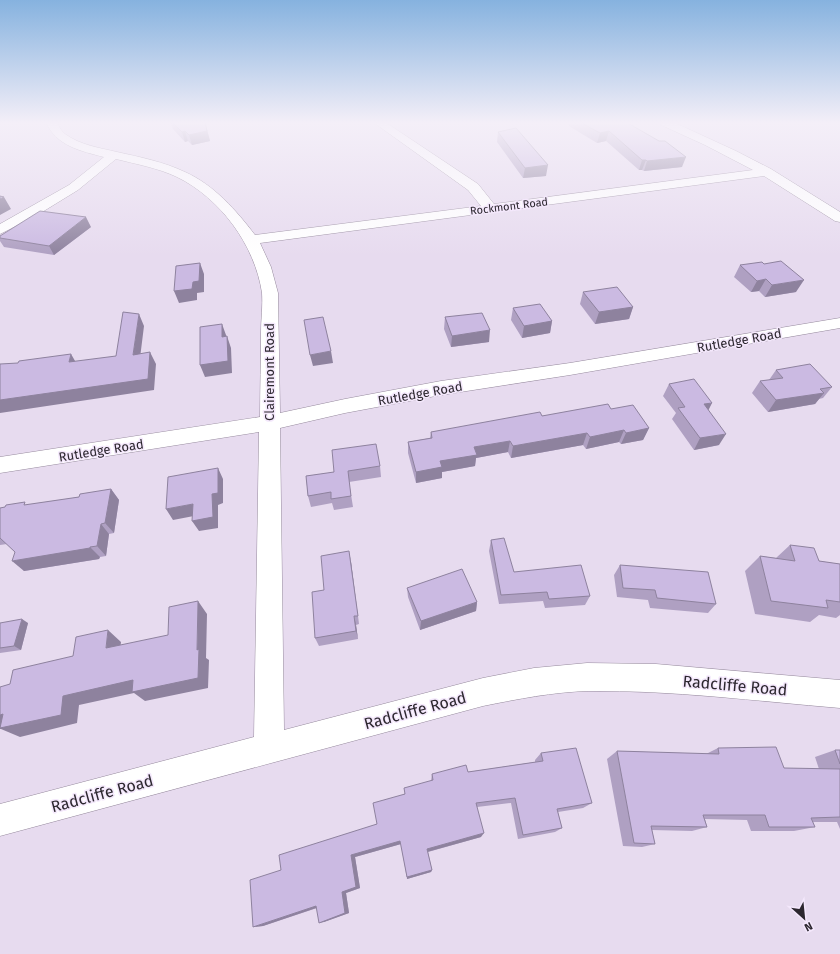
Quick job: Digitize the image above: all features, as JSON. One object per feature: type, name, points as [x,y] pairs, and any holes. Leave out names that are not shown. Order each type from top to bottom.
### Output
[{"type":"street","points":[[0,230],[60,196],[87,178],[100,167]]},
{"type":"street","name":"Clairemont Road","points":[[156,167],[182,176],[207,193],[232,215],[252,240],[263,264],[270,293],[269,748]]},
{"type":"street","points":[[443,167],[473,187],[490,207]]},
{"type":"street","points":[[756,167],[840,218]]},
{"type":"street","name":"Rockmont Road","points":[[252,240],[490,207],[619,192],[767,172]]},
{"type":"street","name":"Rutledge Road","points":[[0,465],[269,423],[345,406],[441,388],[570,369],[840,323]]},
{"type":"street","name":"Radcliffe Road","points":[[0,820],[482,692],[534,682],[587,677],[656,678],[840,694]]},
{"type":"building","points":[[40,211],[86,217],[49,246],[0,238],[0,236]]},
{"type":"building","points":[[781,261],[804,280],[772,285],[766,279],[757,281],[740,265],[762,262],[764,264]]},
{"type":"building","points":[[200,263],[199,281],[193,282],[192,289],[174,291],[176,266]]},
{"type":"building","points":[[617,287],[633,307],[599,312],[583,292]]},
{"type":"building","points":[[540,304],[552,321],[524,326],[513,308]]},
{"type":"building","points":[[123,312],[139,314],[133,355],[150,352],[148,379],[0,400],[0,364],[18,363],[19,361],[71,354],[69,362],[116,356]]},
{"type":"building","points":[[482,313],[490,330],[452,336],[445,317]]},
{"type":"building","points":[[323,317],[331,351],[310,355],[304,320]]},
{"type":"building","points":[[222,324],[222,337],[227,336],[228,361],[200,365],[200,327]]},
{"type":"building","points":[[810,364],[832,387],[820,389],[824,393],[776,400],[760,381],[783,378],[776,370]]},
{"type":"building","points":[[694,379],[712,403],[704,404],[726,434],[700,438],[678,408],[685,407],[669,384]]},
{"type":"building","points":[[608,404],[611,409],[633,405],[649,428],[626,433],[624,430],[590,437],[587,433],[513,446],[510,441],[474,447],[477,455],[440,461],[442,467],[416,472],[408,442],[432,438],[431,432],[540,412],[542,416]]},
{"type":"building","points":[[376,444],[380,466],[348,471],[351,496],[331,499],[331,492],[308,496],[306,476],[334,472],[332,450]]},
{"type":"building","points":[[218,468],[218,493],[212,494],[213,517],[192,521],[193,504],[166,509],[168,477]]},
{"type":"building","points":[[111,489],[105,523],[101,524],[97,546],[12,561],[15,552],[0,538],[0,508],[5,507],[6,505],[25,502],[24,505],[79,497],[80,494]]},
{"type":"building","points":[[504,538],[514,572],[581,565],[590,596],[549,599],[547,592],[501,595],[491,540]]},
{"type":"building","points":[[790,545],[814,548],[819,561],[840,564],[840,602],[826,600],[828,608],[771,601],[760,556],[795,561]]},
{"type":"building","points":[[349,551],[358,616],[354,616],[356,631],[315,638],[312,592],[324,590],[321,556]]},
{"type":"building","points":[[620,565],[708,572],[716,604],[657,598],[655,590],[623,588]]},
{"type":"building","points":[[462,569],[477,602],[421,621],[407,588]]},
{"type":"building","points":[[198,601],[198,678],[132,692],[133,680],[63,696],[61,715],[0,728],[3,714],[0,715],[0,687],[10,684],[13,670],[73,656],[76,637],[108,630],[106,648],[168,635],[169,607]]},
{"type":"building","points":[[22,619],[14,646],[0,648],[0,623]]},
{"type":"building","points":[[776,747],[784,768],[840,769],[840,817],[811,818],[815,827],[769,827],[765,815],[703,815],[707,827],[651,826],[655,844],[634,843],[617,751],[719,754],[718,748]]},
{"type":"building","points":[[576,748],[592,803],[557,809],[562,828],[523,835],[515,798],[476,803],[484,833],[427,849],[432,870],[407,877],[400,841],[351,855],[356,887],[342,892],[345,913],[319,923],[316,906],[253,927],[250,880],[281,870],[279,855],[377,824],[373,803],[405,794],[404,788],[433,780],[432,774],[466,765],[468,772],[543,761],[541,753]]},
{"type":"building","points":[[835,750],[840,750],[840,764]]}]
